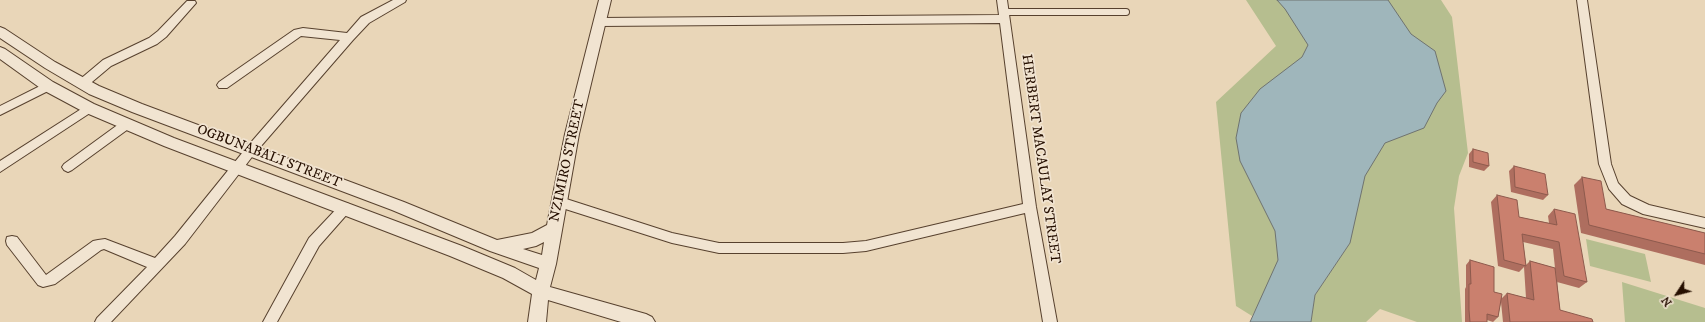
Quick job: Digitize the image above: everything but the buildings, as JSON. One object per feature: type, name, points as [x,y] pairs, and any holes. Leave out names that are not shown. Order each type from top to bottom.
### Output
[{"type":"street","points":[[102,322],[121,304],[180,240],[237,166],[349,37],[365,20],[401,0]]},
{"type":"street","name":"NZIMIRO STREET","points":[[537,322],[541,291],[548,264],[572,134],[605,0]]},
{"type":"street","points":[[1582,0],[1605,164],[1613,186],[1626,200],[1648,210],[1705,223]]},
{"type":"street","points":[[82,84],[107,63],[153,41],[162,34],[191,3]]},
{"type":"street","points":[[599,22],[1004,10]]},
{"type":"street","name":"HERBERT MACAULAY STREET","points":[[1004,10],[1030,207],[1050,322]]},
{"type":"street","name":"OGBUNABALI STREET","points":[[0,32],[82,84],[137,108],[398,206],[496,246],[548,264]]},
{"type":"street","points":[[223,85],[298,33],[303,32],[349,37]]},
{"type":"street","name":"OGBUNABALI STREET","points":[[0,52],[48,86],[89,108],[169,142],[237,166],[481,261],[509,273],[541,291],[646,322]]},
{"type":"street","points":[[0,111],[48,86]]},
{"type":"street","points":[[0,167],[89,108]]},
{"type":"street","points":[[68,167],[127,124]]},
{"type":"street","points":[[560,202],[672,238],[719,248],[843,248],[866,246],[1030,207]]},
{"type":"street","points":[[270,322],[314,242],[345,208]]},
{"type":"street","points":[[496,246],[536,239],[554,229]]},
{"type":"street","points":[[12,241],[43,281],[50,280],[98,245],[105,244],[157,265]]},
{"type":"lane","points":[[1004,10],[1126,12]]},
{"type":"green space","points":[[1246,0],[1340,0],[1305,217],[1252,316],[1236,306],[1216,102],[1276,46]]},
{"type":"green space","points":[[1365,0],[1441,0],[1452,17],[1468,153],[1459,176],[1454,208],[1462,322],[1417,322],[1380,309],[1366,322],[1311,322],[1315,295],[1350,243]]},
{"type":"green space","points":[[1586,239],[1645,254],[1651,282],[1590,266]]},
{"type":"green space","points":[[1622,282],[1705,308],[1705,322],[1625,322]]},
{"type":"water","points":[[1277,0],[1388,0],[1411,34],[1435,51],[1446,91],[1437,103],[1424,128],[1385,143],[1365,176],[1350,243],[1315,295],[1311,322],[1250,322],[1278,260],[1275,231],[1240,161],[1236,138],[1241,113],[1260,89],[1302,57],[1308,45],[1285,9]]}]
